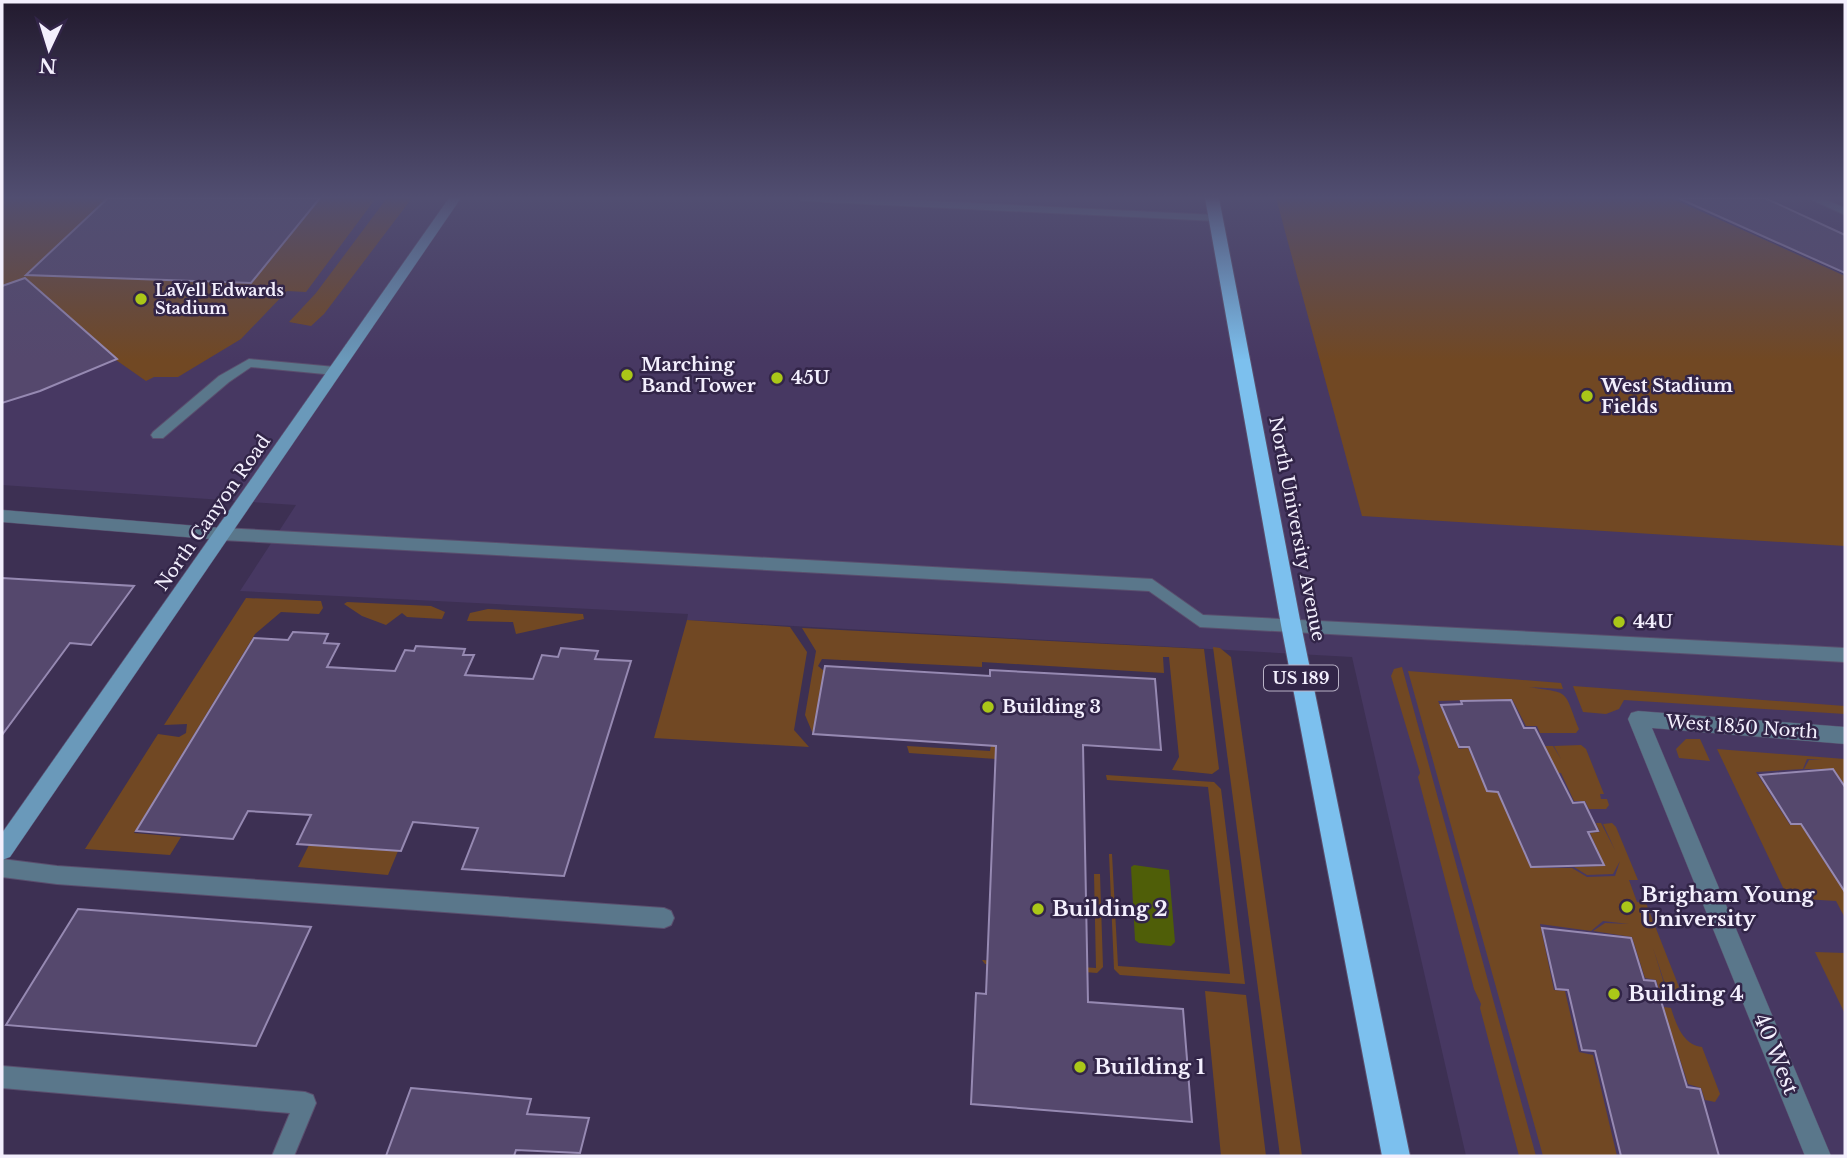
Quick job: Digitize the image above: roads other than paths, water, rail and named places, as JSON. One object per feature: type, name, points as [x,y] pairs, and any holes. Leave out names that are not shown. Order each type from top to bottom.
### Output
[{"type":"highway","name":"North University Avenue","points":[[1222,252],[1291,625],[1396,1156]]},
{"type":"main road","name":"North Canyon Road","points":[[2,850],[418,252]]},
{"type":"street","points":[[2,516],[222,534]]},
{"type":"street","name":"West 1850 North","points":[[1639,719],[1845,735]]},
{"type":"street","name":"40 West","points":[[1639,719],[1818,1156]]},
{"type":"lane","points":[[158,435],[248,363],[335,371]]},
{"type":"lane","points":[[222,534],[1152,585],[1200,621],[1845,654]]},
{"type":"lane","points":[[2,868],[57,875],[664,918]]},
{"type":"lane","points":[[2,1077],[305,1102],[283,1156]]},
{"type":"place","name":"LaVell Edwards Stadium","points":[[141,299]]},
{"type":"place","name":"Marching Band Tower","points":[[627,375]]},
{"type":"place","name":"45U","points":[[777,378]]},
{"type":"place","name":"West Stadium Fields","points":[[1587,396]]},
{"type":"place","name":"44U","points":[[1619,622]]},
{"type":"place","name":"Building 3","points":[[988,707]]},
{"type":"place","name":"Brigham Young University","points":[[1627,907]]},
{"type":"place","name":"Building 2","points":[[1038,909]]},
{"type":"place","name":"Building 4","points":[[1614,994]]},
{"type":"place","name":"Building 1","points":[[1080,1067]]}]
